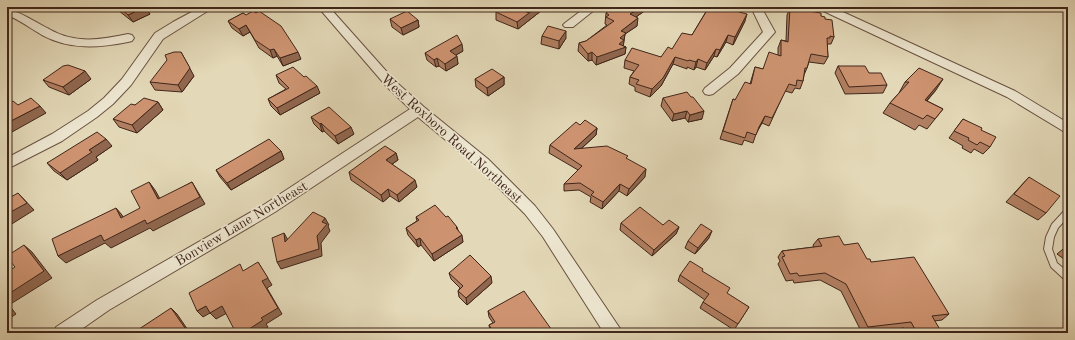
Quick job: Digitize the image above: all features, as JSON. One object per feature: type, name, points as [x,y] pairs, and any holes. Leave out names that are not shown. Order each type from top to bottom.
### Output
[{"type":"street","points":[[7,164],[70,129],[105,105],[120,89],[145,56],[151,44],[159,36],[209,7]]},
{"type":"street","name":"West Roxboro Road Northeast","points":[[323,7],[391,84],[418,110],[483,164],[530,210],[548,232],[614,333]]},
{"type":"street","points":[[569,25],[593,7]]},
{"type":"street","points":[[709,91],[734,71],[769,32],[760,12],[756,7]]},
{"type":"street","points":[[823,7],[1011,94],[1068,128]]},
{"type":"street","points":[[7,12],[21,17],[47,33],[72,43],[86,45],[100,44],[128,38]]},
{"type":"street","name":"Bonview Lane Northeast","points":[[62,333],[143,281],[270,208],[418,110]]},
{"type":"lane","points":[[1068,212],[1055,226],[1050,237],[1048,249],[1054,265],[1068,276]]},
{"type":"building","points":[[119,7],[145,7],[128,15]]},
{"type":"building","points":[[503,7],[515,7],[529,13],[517,22],[496,12]]},
{"type":"building","points":[[527,7],[536,7],[529,13]]},
{"type":"building","points":[[614,7],[641,7],[630,14],[638,18],[621,31],[626,33],[620,38],[624,40],[619,44],[626,47],[597,57],[592,52],[588,54],[579,43],[586,41],[614,21],[606,17],[609,15],[606,13]]},
{"type":"building","points":[[709,7],[739,7],[739,12],[747,14],[735,37],[728,35],[720,50],[716,49],[707,63],[698,59],[696,62],[675,57],[663,78],[652,89],[636,84],[639,80],[630,77],[639,65],[625,60],[632,48],[661,57],[668,47],[672,49],[682,33],[692,35]]},
{"type":"building","points":[[790,8],[821,13],[821,16],[825,17],[825,19],[832,20],[834,37],[830,36],[830,38],[827,38],[828,57],[811,54],[807,68],[805,68],[803,81],[797,80],[796,86],[789,84],[772,118],[765,116],[756,135],[747,132],[745,138],[723,131],[733,99],[735,100],[745,82],[751,84],[755,67],[763,69],[769,52],[781,56],[781,40],[788,42]]},
{"type":"building","points":[[253,11],[256,13],[259,11],[281,26],[298,52],[280,58],[274,49],[270,50],[255,40],[246,25],[239,29],[228,21],[243,13],[246,15]]},
{"type":"building","points":[[407,11],[418,20],[401,28],[390,19]]},
{"type":"building","points":[[548,26],[566,31],[559,41],[542,36]]},
{"type":"building","points":[[457,35],[462,44],[450,51],[457,56],[445,64],[437,58],[434,60],[425,53]]},
{"type":"building","points":[[174,52],[181,52],[190,68],[178,85],[150,82],[167,60],[165,55]]},
{"type":"building","points":[[68,65],[85,71],[63,87],[43,80],[63,66]]},
{"type":"building","points":[[838,66],[865,66],[869,73],[881,73],[887,85],[849,87]]},
{"type":"building","points":[[293,67],[317,86],[277,108],[268,99],[289,88],[276,75]]},
{"type":"building","points":[[919,68],[943,79],[925,100],[943,109],[935,119],[927,115],[923,119],[890,103],[909,82],[905,82]]},
{"type":"building","points":[[492,69],[504,77],[487,88],[475,79]]},
{"type":"building","points":[[687,92],[704,111],[690,115],[687,111],[674,114],[663,98]]},
{"type":"building","points":[[31,98],[40,106],[7,123],[7,104],[13,101],[18,105]]},
{"type":"building","points":[[144,98],[158,102],[132,125],[113,119],[131,104],[135,105]]},
{"type":"building","points":[[329,107],[351,127],[335,136],[321,123],[320,124],[311,117]]},
{"type":"building","points":[[963,119],[996,137],[990,147],[980,142],[977,145],[968,140],[969,138],[954,131]]},
{"type":"building","points":[[585,120],[597,128],[574,149],[607,146],[628,156],[626,158],[646,169],[629,189],[620,184],[603,202],[591,195],[594,192],[580,183],[564,184],[582,166],[550,145],[576,122],[580,125]]},
{"type":"building","points":[[97,132],[106,139],[89,150],[92,152],[60,173],[47,163]]},
{"type":"building","points":[[269,139],[281,151],[227,183],[216,170]]},
{"type":"building","points":[[385,146],[396,153],[386,160],[415,180],[397,195],[388,189],[381,195],[349,172]]},
{"type":"building","points":[[1029,177],[1060,196],[1046,213],[1014,194]]},
{"type":"building","points":[[149,182],[158,199],[192,182],[200,197],[147,224],[145,220],[104,241],[101,235],[58,256],[52,239],[116,208],[121,218],[140,208],[131,191]]},
{"type":"building","points":[[18,193],[27,203],[7,214],[7,196],[9,198]]},
{"type":"building","points":[[435,205],[446,217],[448,216],[462,235],[432,254],[420,238],[416,240],[406,228],[419,220],[416,217]]},
{"type":"building","points":[[640,207],[663,225],[669,220],[679,227],[654,250],[621,223]]},
{"type":"building","points":[[313,212],[325,218],[322,222],[327,224],[317,236],[319,249],[277,262],[272,238],[284,233],[285,242]]},
{"type":"building","points":[[701,224],[712,231],[698,248],[688,241]]},
{"type":"building","points":[[839,236],[844,245],[858,243],[867,259],[870,259],[871,262],[914,257],[949,314],[932,316],[942,333],[917,333],[911,322],[868,327],[846,284],[825,273],[799,276],[797,273],[790,274],[782,257],[785,256],[782,251],[822,246],[818,239]]},
{"type":"building","points":[[24,245],[44,271],[7,295],[7,272],[15,267],[7,256]]},
{"type":"building","points":[[470,255],[491,276],[466,298],[458,291],[463,286],[449,273]]},
{"type":"building","points":[[690,261],[703,269],[702,271],[730,288],[727,293],[749,307],[738,324],[703,302],[709,294],[680,275]]},
{"type":"building","points":[[258,262],[268,278],[262,281],[278,308],[261,318],[263,320],[243,333],[236,333],[222,306],[210,313],[206,306],[197,311],[189,293],[240,264],[243,271]]},
{"type":"building","points":[[524,291],[554,333],[494,333],[489,325],[495,322],[488,311]]},
{"type":"building","points":[[171,308],[185,328],[178,333],[133,333]]}]
